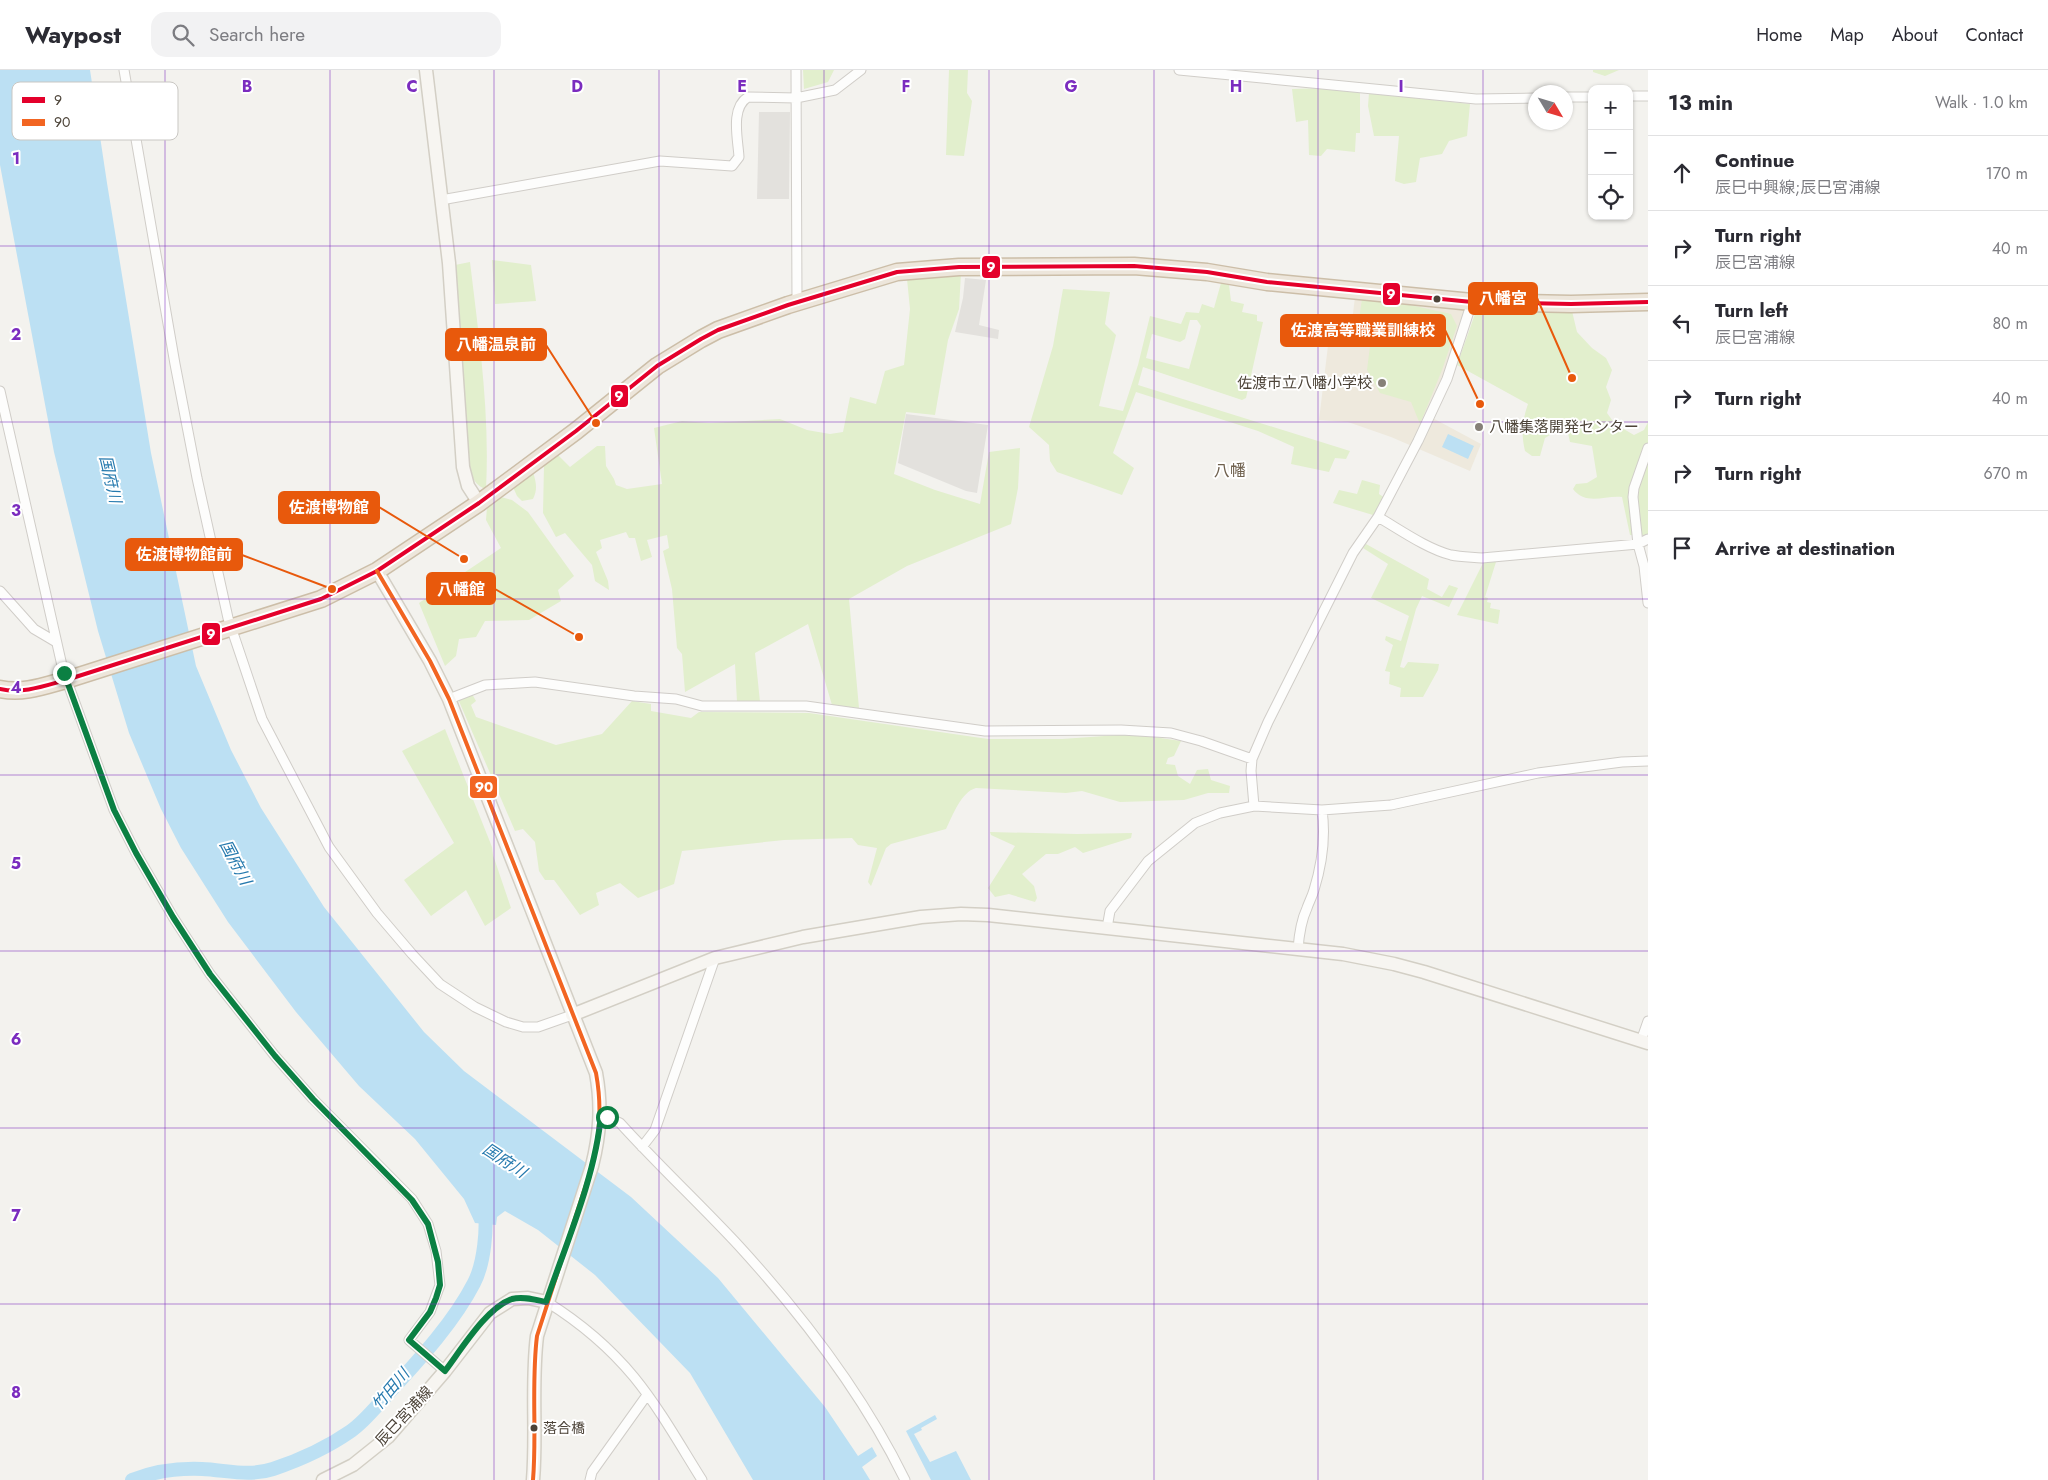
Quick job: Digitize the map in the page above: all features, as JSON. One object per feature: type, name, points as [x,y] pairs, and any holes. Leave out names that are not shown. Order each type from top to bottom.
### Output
[{"type":"highway","points":[[0,690],[16,692],[30,690],[69,679],[321,599],[377,571],[479,503],[576,431],[657,366],[683,349],[718,330],[796,302],[897,272],[959,266],[1158,267],[1208,272],[1267,282],[1472,302],[1572,304],[1648,302]]},
{"type":"street","points":[[426,70],[448,263],[463,467],[468,486],[479,503]]},
{"type":"street","points":[[796,70],[796,302]]},
{"type":"street","points":[[441,200],[660,161],[732,166],[739,157],[737,110],[742,100],[748,97],[796,98],[835,90],[861,70]]},
{"type":"street","points":[[1179,70],[1476,99],[1528,98]]},
{"type":"street","points":[[1633,96],[1648,96]]},
{"type":"street","points":[[1573,97],[1588,97]]},
{"type":"street","points":[[136,140],[175,364],[229,628],[262,719],[329,847],[377,913],[440,984],[475,1007],[506,1022],[523,1027],[538,1027],[716,958],[803,937],[921,917],[988,915],[1344,954],[1394,964],[1645,1042],[1648,1021]]},
{"type":"street","points":[[1254,806],[1251,772],[1252,758],[1268,722],[1354,553],[1378,517],[1401,475],[1447,379],[1472,302]]},
{"type":"street","points":[[0,391],[56,642],[114,810],[173,917],[210,974],[275,1056],[313,1099],[412,1200],[428,1224],[437,1256],[440,1285],[430,1312],[409,1340],[443,1368]]},
{"type":"street","points":[[1648,448],[1634,488],[1638,544],[1644,566],[1648,603]]},
{"type":"street","points":[[1378,517],[1450,555],[1482,558],[1638,544],[1648,539]]},
{"type":"street","points":[[377,571],[430,662],[449,699],[596,1074],[601,1118],[599,1138],[592,1166],[546,1302],[537,1336],[534,1364],[536,1435],[533,1480]]},
{"type":"street","points":[[0,591],[34,629],[56,642]]},
{"type":"street","points":[[449,699],[485,684],[535,682],[634,696],[676,699],[702,706],[806,706],[984,731],[1121,730],[1171,733],[1252,758]]},
{"type":"street","points":[[1107,928],[1110,911],[1148,862],[1195,824],[1210,816],[1254,806],[1322,810],[1391,805],[1538,773],[1622,762],[1648,762]]},
{"type":"street","points":[[1298,949],[1299,930],[1311,901],[1320,869],[1325,833],[1322,810]]},
{"type":"street","points":[[642,1147],[655,1130],[716,958]]},
{"type":"street","points":[[601,1118],[620,1123],[739,1246],[796,1313],[859,1396],[905,1480]]},
{"type":"street","name":"辰巳宮浦線","points":[[323,1480],[354,1465],[388,1437],[490,1313],[512,1299],[528,1298],[546,1302]]},
{"type":"street","points":[[546,1302],[592,1334],[633,1375],[702,1480]]},
{"type":"street","points":[[590,1480],[592,1472],[647,1395]]},
{"type":"shaded area","points":[[759,112],[790,112],[789,199],[757,199]]},
{"type":"shaded area","points":[[965,278],[986,280],[979,325],[999,330],[998,339],[955,332],[963,298]]},
{"type":"shaded area","name":"佐渡市立八幡小学校","points":[[1355,297],[1410,303],[1424,307],[1466,309],[1445,371],[1427,415],[1481,444],[1470,471],[1391,437],[1348,422],[1319,420],[1331,321],[1352,322]]},
{"type":"shaded area","points":[[906,414],[988,425],[977,493],[966,491],[898,463]]},
{"type":"green space","points":[[803,70],[834,70],[828,82],[804,89]]},
{"type":"green space","points":[[949,70],[968,70],[967,93],[972,101],[964,156],[946,155]]},
{"type":"green space","points":[[1593,70],[1619,70],[1605,76],[1593,72]]},
{"type":"green space","points":[[1323,88],[1360,91],[1360,133],[1356,133],[1355,152],[1327,149],[1321,156],[1309,155],[1308,120],[1296,122],[1292,89]]},
{"type":"green space","points":[[1369,93],[1470,104],[1467,136],[1449,141],[1442,154],[1420,158],[1416,182],[1404,184],[1395,181],[1399,136],[1374,136],[1368,106]]},
{"type":"green space","points":[[492,260],[531,265],[536,301],[495,304]]},
{"type":"green space","points":[[470,262],[485,404],[486,489],[480,487],[473,478],[468,450],[455,265]]},
{"type":"green space","points":[[961,273],[959,309],[948,340],[935,415],[906,412],[894,474],[935,490],[980,504],[989,452],[1020,448],[1018,488],[1011,524],[907,566],[849,599],[859,708],[832,705],[808,624],[755,653],[760,702],[737,702],[735,664],[685,692],[682,654],[677,648],[672,589],[663,551],[669,548],[667,535],[647,540],[652,557],[641,561],[635,538],[629,538],[626,532],[600,540],[602,548],[596,552],[608,581],[609,590],[595,581],[592,565],[565,533],[556,537],[543,513],[544,465],[557,454],[570,467],[597,446],[605,446],[606,466],[616,485],[627,489],[662,484],[654,428],[682,421],[709,423],[780,419],[807,430],[830,434],[843,432],[850,397],[876,404],[885,371],[904,365],[910,309],[907,279]]},
{"type":"green space","points":[[1221,283],[1229,285],[1231,301],[1244,304],[1242,312],[1257,315],[1257,321],[1263,322],[1246,398],[1242,400],[1143,367],[1138,385],[1350,451],[1346,459],[1335,458],[1329,472],[1291,464],[1294,447],[1258,431],[1136,392],[1113,453],[1134,468],[1122,495],[1057,472],[1050,461],[1049,445],[1029,427],[1053,346],[1063,289],[1110,292],[1105,324],[1116,335],[1099,406],[1123,411],[1138,365],[1150,316],[1181,324],[1186,312],[1199,313],[1202,304],[1214,308]],"holes":[[[1190,320],[1197,320],[1201,326],[1189,369],[1146,358],[1152,334],[1180,342],[1185,339]]]},
{"type":"green space","points":[[1362,299],[1401,303],[1451,314],[1457,326],[1442,370],[1420,424],[1411,402],[1380,393],[1367,370],[1370,346],[1363,334],[1359,319]]},
{"type":"green space","points":[[1476,311],[1572,311],[1577,332],[1592,348],[1606,358],[1612,370],[1606,387],[1611,400],[1607,413],[1615,424],[1634,435],[1644,430],[1648,422],[1648,535],[1630,535],[1622,497],[1596,499],[1584,497],[1573,489],[1576,484],[1587,483],[1597,477],[1592,446],[1570,442],[1568,433],[1555,432],[1545,438],[1540,456],[1532,456],[1525,451],[1523,439],[1523,422],[1528,404],[1457,365]]},
{"type":"green space","points":[[533,472],[536,486],[535,495],[533,499],[522,501],[517,496],[513,487]]},
{"type":"green space","points":[[1362,480],[1380,485],[1379,494],[1385,498],[1373,515],[1333,503],[1339,490],[1357,494]]},
{"type":"green space","points":[[501,497],[512,500],[528,512],[574,576],[558,590],[561,601],[529,620],[485,621],[476,637],[459,639],[456,656],[445,666],[419,603],[501,548],[486,520],[487,507]]},
{"type":"green space","points":[[1366,544],[1429,579],[1427,589],[1442,597],[1449,585],[1458,588],[1449,607],[1422,596],[1416,609],[1400,667],[1404,668],[1408,662],[1439,664],[1438,670],[1423,697],[1400,697],[1401,688],[1389,684],[1390,672],[1385,671],[1393,645],[1385,640],[1386,636],[1401,641],[1409,616],[1371,598],[1388,564],[1363,548]]},
{"type":"green space","points":[[1484,561],[1496,562],[1485,597],[1488,598],[1487,602],[1491,603],[1490,608],[1500,610],[1498,624],[1457,615]]},
{"type":"green space","points":[[472,694],[476,701],[471,705],[476,717],[556,745],[602,734],[632,701],[651,704],[651,711],[691,718],[699,712],[809,713],[988,739],[1062,739],[1133,734],[1181,741],[1174,756],[1168,758],[1166,764],[1175,765],[1178,776],[1190,784],[1197,770],[1208,769],[1211,780],[1230,786],[1229,793],[1208,793],[1184,800],[1120,802],[1082,791],[1066,793],[976,788],[971,790],[962,799],[946,829],[891,844],[886,848],[871,886],[868,882],[877,848],[858,845],[852,838],[784,840],[682,851],[674,884],[638,898],[620,883],[596,893],[599,905],[580,915],[554,880],[545,880],[539,871],[535,842],[523,829],[515,831],[458,699]]},
{"type":"green space","points":[[445,729],[492,847],[511,908],[485,926],[466,890],[431,916],[404,880],[454,843],[402,751]]},
{"type":"green space","points":[[990,832],[1132,833],[1131,838],[1083,853],[1075,847],[1058,854],[1046,854],[1022,874],[1034,886],[1037,898],[1035,902],[1009,894],[995,897],[988,888],[1015,846],[991,835]]},
{"type":"water","name":"国府川","points":[[0,70],[90,70],[92,82],[12,82],[12,140],[101,140],[151,453],[196,666],[231,750],[261,808],[324,907],[424,1032],[464,1071],[631,1197],[718,1278],[825,1407],[858,1456],[872,1447],[877,1456],[862,1467],[870,1480],[753,1480],[690,1373],[595,1275],[538,1230],[505,1211],[497,1217],[496,1225],[475,1223],[464,1199],[415,1139],[359,1086],[296,1012],[228,922],[181,848],[161,809],[129,733],[98,631],[54,452],[0,165]]},
{"type":"water","points":[[1448,434],[1474,446],[1468,459],[1442,447]]},
{"type":"water","points":[[935,1415],[937,1419],[914,1434],[930,1462],[956,1451],[971,1480],[931,1480],[906,1431]]},
{"type":"waterway","name":"竹田川","points":[[132,1480],[158,1472],[184,1469],[246,1473],[273,1469],[314,1453],[356,1427],[369,1415],[445,1328],[474,1283],[483,1256],[486,1224],[484,1205]]},
{"type":"transit line","name":"9","points":[[0,689],[17,691],[50,685],[321,599],[377,571],[479,503],[576,431],[657,366],[701,339],[718,330],[788,305],[897,272],[959,267],[1134,266],[1207,272],[1267,282],[1472,302],[1571,304],[1648,302]]},
{"type":"transit line","name":"90","points":[[377,571],[430,661],[449,699],[596,1073],[599,1108],[595,1154],[537,1336],[534,1372],[533,1480]]},
{"type":"place","name":"八幡宮","points":[[1572,378]]},
{"type":"place","name":"佐渡市立八幡小学校","points":[[1382,383]]},
{"type":"place","name":"佐渡高等職業訓練校","points":[[1480,404]]},
{"type":"place","name":"八幡温泉前","points":[[596,423]]},
{"type":"place","name":"八幡集落開発センター","points":[[1479,427]]},
{"type":"place","name":"佐渡博物館","points":[[464,559]]},
{"type":"place","name":"佐渡博物館前","points":[[332,589]]},
{"type":"place","name":"八幡館","points":[[579,637]]},
{"type":"place","name":"落合橋","points":[[534,1428]]},
{"type":"district","name":"八幡","points":[[1230,470]]},
{"type":"route","points":[[64,673],[114,810],[173,917],[210,974],[275,1056],[313,1099],[412,1200],[428,1224],[436,1251],[440,1272],[440,1285],[430,1312],[409,1340],[445,1371],[490,1313],[512,1299],[528,1298],[546,1302],[592,1166],[599,1138],[601,1114],[607,1117]]}]
